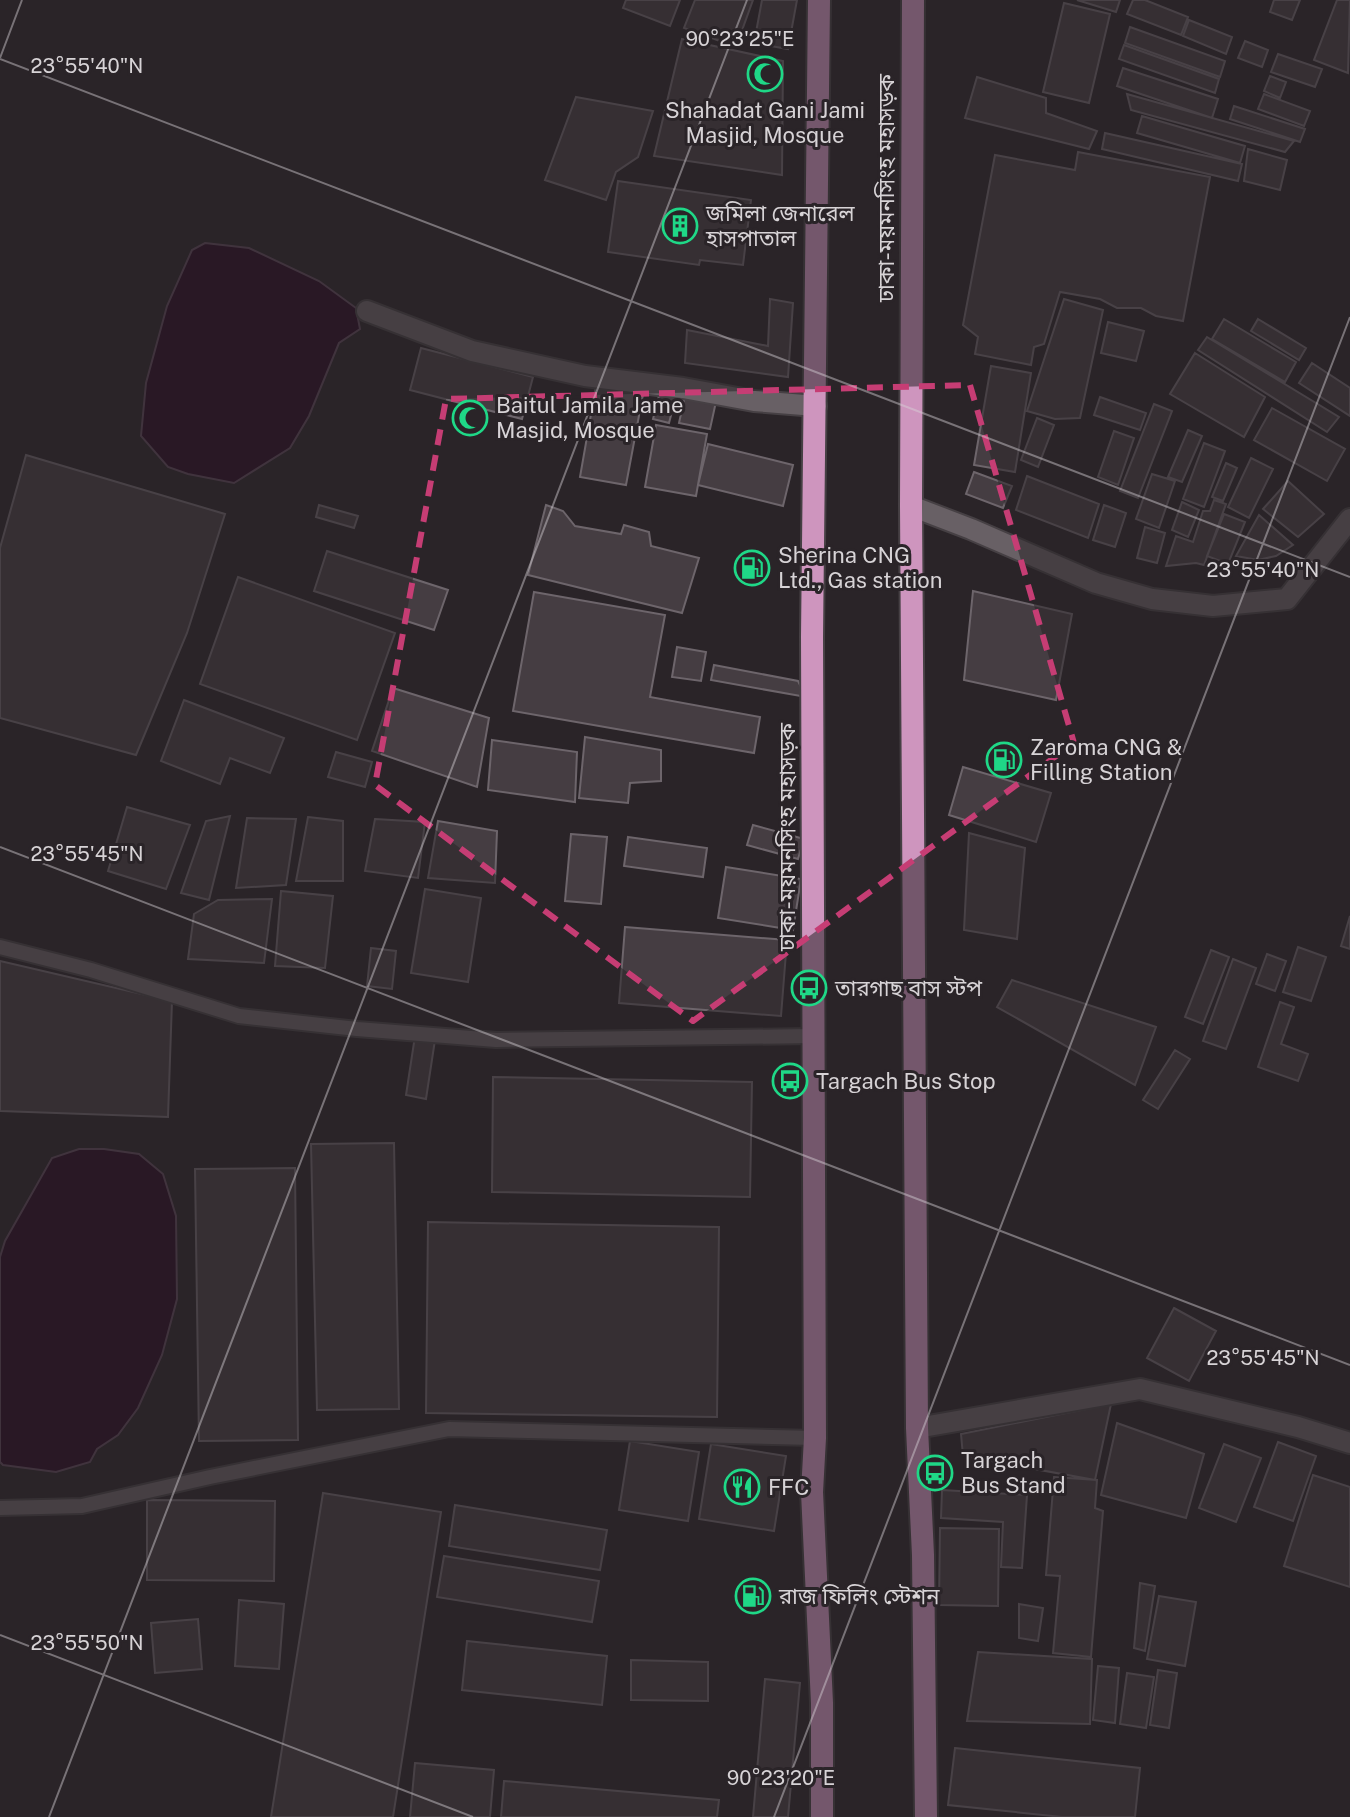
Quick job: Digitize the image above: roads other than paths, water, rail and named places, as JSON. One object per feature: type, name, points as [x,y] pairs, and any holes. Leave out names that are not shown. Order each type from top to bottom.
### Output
[{"type":"highway","name":"ঢাকা-ময়মনসিংহ মহাসড়ক","points":[[819,0],[812,637],[815,1438],[812,1492],[822,1703],[822,1817]]},
{"type":"highway","name":"ঢাকা-ময়মনসিংহ মহাসড়ক","points":[[913,0],[911,506],[917,1428],[923,1555],[926,1817]]},
{"type":"street","points":[[367,311],[472,351],[585,376],[683,388],[754,401],[816,406]]},
{"type":"street","points":[[911,506],[1096,583],[1152,599],[1213,606],[1287,599],[1350,519]]},
{"type":"street","points":[[917,1428],[1140,1389],[1283,1423],[1350,1443]]},
{"type":"lane","points":[[0,947],[91,970],[239,1016],[357,1029],[496,1040],[813,1036]]},
{"type":"lane","points":[[0,1508],[82,1506],[449,1429],[815,1438]]},
{"type":"place","name":"Shahadat Gani Jami Masjid, Mosque","points":[[765,74]]},
{"type":"place","name":"জমিলা জেনারেল হাসপাতাল","points":[[680,226]]},
{"type":"place","name":"Baitul Jamila Jame Masjid, Mosque","points":[[470,418]]},
{"type":"place","name":"Sherina CNG Ltd., Gas station","points":[[752,568]]},
{"type":"place","name":"Zaroma CNG & Filling Station","points":[[1004,760]]},
{"type":"place","name":"তারগাছ বাস স্টপ","points":[[809,988]]},
{"type":"place","name":"Targach Bus Stop","points":[[790,1081]]},
{"type":"place","name":"Targach Bus Stand","points":[[935,1473]]},
{"type":"place","name":"FFC","points":[[742,1487]]},
{"type":"place","name":"রাজ ফিলিং স্টেশন","points":[[753,1596]]}]
